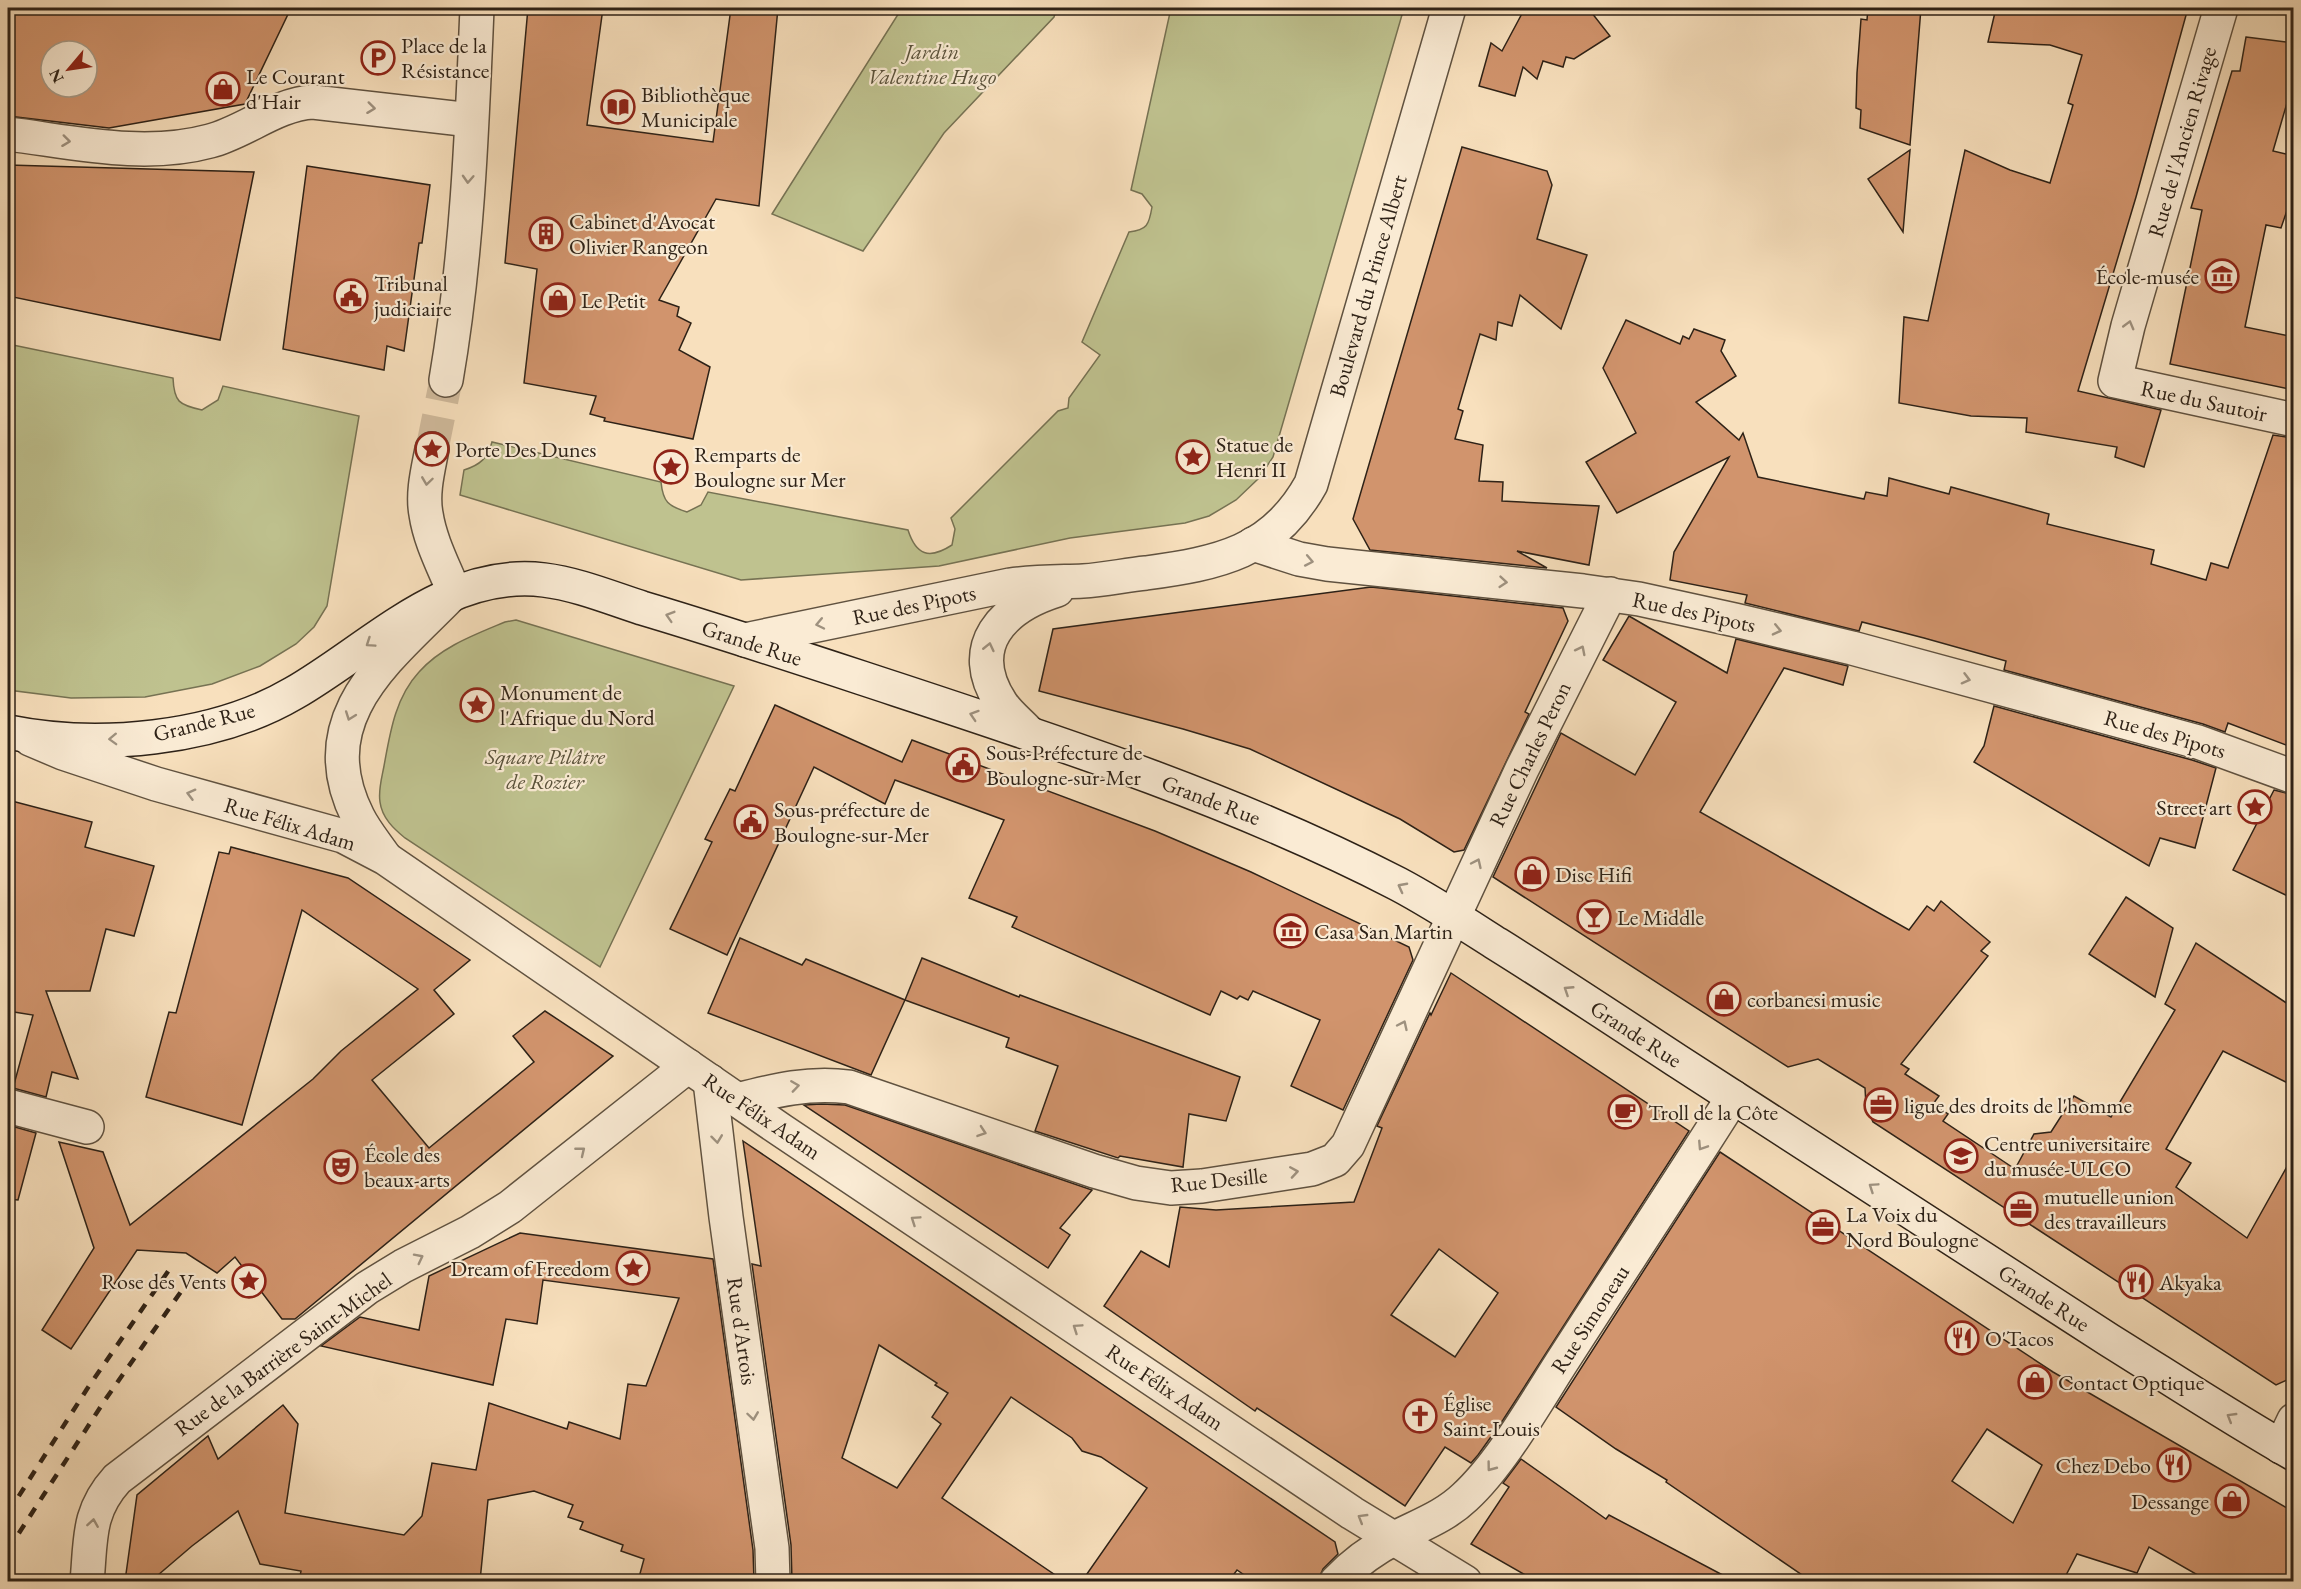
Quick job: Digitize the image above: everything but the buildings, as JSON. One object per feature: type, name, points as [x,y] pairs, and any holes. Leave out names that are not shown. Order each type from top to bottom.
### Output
[{"type":"street","points":[[446,380],[454,330],[465,215],[477,8]]},
{"type":"street","name":"Boulevard du Prince Albert","points":[[1253,544],[1287,520],[1296,510],[1311,484],[1449,8]]},
{"type":"street","name":"Rue de l'Ancien Rivage","points":[[2115,381],[2128,326],[2221,8]]},
{"type":"street","points":[[8,134],[124,148],[165,149],[190,146],[232,134],[291,107],[313,102],[471,120]]},
{"type":"street","name":"Rue du Sautoir","points":[[2115,381],[2294,420]]},
{"type":"street","points":[[385,858],[363,825],[352,801],[342,765],[344,732],[354,704],[362,691],[384,664],[454,592],[425,513],[432,449]]},
{"type":"street","name":"Rue des Pipots","points":[[745,640],[1010,585],[1032,582],[1084,581],[1204,564],[1253,544],[1299,559],[1354,568],[1610,594],[1725,618],[1852,648],[2198,741],[2294,777]]},
{"type":"street","name":"Grande Rue","points":[[13,733],[67,739],[137,738],[182,732],[246,714],[295,693],[407,618],[454,592],[503,580],[529,578],[554,581],[745,640],[1029,733],[1140,772],[1256,817],[1353,861],[1453,916],[2050,1303],[2289,1440]]},
{"type":"street","name":"Rue des Pipots","points":[[1029,733],[1002,704],[996,694],[987,666],[986,652],[995,628],[1016,607],[1042,594],[1084,581]]},
{"type":"street","name":"Rue Charles Peron","points":[[1453,916],[1522,769],[1610,594]]},
{"type":"street","name":"Rue Félix Adam","points":[[13,733],[63,753],[156,784],[342,836],[385,858],[738,1100],[1325,1494],[1465,1581]]},
{"type":"street","name":"Rue Desille","points":[[738,1100],[803,1085],[827,1084],[849,1088],[1094,1171],[1136,1183],[1171,1188],[1202,1186],[1312,1169],[1335,1160],[1348,1145],[1453,916]]},
{"type":"street","name":"Rue de la Barrière Saint-Michel","points":[[87,1581],[93,1519],[98,1505],[117,1479],[367,1288],[403,1266],[470,1232],[510,1207],[699,1073]]},
{"type":"street","name":"Rue d'Artois","points":[[699,1073],[728,1229],[772,1548],[773,1581]]},
{"type":"street","name":"Rue Simoneau","points":[[1336,1581],[1359,1561],[1395,1538],[1417,1529],[1447,1511],[1465,1498],[1482,1480],[1527,1415],[1733,1097]]},
{"type":"street","points":[[8,1106],[87,1127]]},
{"type":"green space","name":"Jardin Valentine Hugo","points":[[902,8],[1057,8],[1054,17],[944,133],[863,251],[772,214]]},
{"type":"green space","points":[[1171,8],[1404,8],[1273,457],[1259,478],[1236,500],[1209,516],[1185,523],[1070,538],[939,566],[741,580],[460,495],[464,470],[475,466],[482,460],[492,442],[661,482],[665,499],[675,508],[687,512],[701,505],[708,492],[908,530],[915,545],[924,552],[937,552],[952,545],[955,529],[951,518],[1058,411],[1068,408],[1069,398],[1100,355],[1082,342],[1129,232],[1143,228],[1151,213],[1152,207],[1142,194],[1131,190]]},
{"type":"green space","points":[[8,344],[173,378],[179,401],[202,410],[218,400],[223,386],[359,416],[327,606],[314,627],[296,644],[260,666],[212,684],[145,697],[71,698],[8,690]]},
{"type":"green space","name":"Square Pilâtre de Rozier","points":[[516,620],[734,686],[600,967],[405,838],[389,823],[381,808],[380,788],[391,729],[399,704],[411,682],[437,655],[470,637],[505,622]]},
{"type":"tunnel","points":[[432,449],[446,380]]},
{"type":"railway","points":[[8,1513],[87,1389],[169,1270]]},
{"type":"railway","points":[[8,1550],[105,1400],[187,1283]]},
{"type":"place","name":"Place de la Résistance","points":[[378,58]]},
{"type":"place","name":"Le Courant d'Hair","points":[[223,89]]},
{"type":"place","name":"Bibliothèque Municipale","points":[[618,107]]},
{"type":"place","name":"Cabinet d'Avocat Olivier Rangeon","points":[[546,234]]},
{"type":"place","name":"École-musée","points":[[2222,276]]},
{"type":"place","name":"Tribunal judiciaire","points":[[351,296]]},
{"type":"place","name":"Le Petit","points":[[558,300]]},
{"type":"place","name":"Porte Des Dunes","points":[[432,449]]},
{"type":"place","name":"Statue de Henri II","points":[[1193,457]]},
{"type":"place","name":"Remparts de Boulogne sur Mer","points":[[671,467]]},
{"type":"place","name":"Monument de l'Afrique du Nord","points":[[477,705]]},
{"type":"place","name":"Sous-Préfecture de Boulogne-sur-Mer","points":[[963,765]]},
{"type":"place","name":"Street art","points":[[2255,807]]},
{"type":"place","name":"Sous-préfecture de Boulogne-sur-Mer","points":[[751,822]]},
{"type":"place","name":"Disc Hifi","points":[[1532,874]]},
{"type":"place","name":"Le Middle","points":[[1594,917]]},
{"type":"place","name":"Casa San Martin","points":[[1291,931]]},
{"type":"place","name":"corbanesi music","points":[[1724,999]]},
{"type":"place","name":"ligue des droits de l'homme","points":[[1881,1105]]},
{"type":"place","name":"Troll de la Côte","points":[[1625,1112]]},
{"type":"place","name":"Centre universitaire du musée-ULCO","points":[[1961,1156]]},
{"type":"place","name":"École des beaux-arts","points":[[341,1167]]},
{"type":"place","name":"mutuelle union des travailleurs","points":[[2021,1209]]},
{"type":"place","name":"La Voix du Nord Boulogne","points":[[1823,1227]]},
{"type":"place","name":"Dream of Freedom","points":[[633,1268]]},
{"type":"place","name":"Rose des Vents","points":[[249,1281]]},
{"type":"place","name":"Akyaka","points":[[2136,1282]]},
{"type":"place","name":"O'Tacos","points":[[1962,1338]]},
{"type":"place","name":"Contact Optique","points":[[2035,1382]]},
{"type":"place","name":"Église Saint-Louis","points":[[1420,1416]]},
{"type":"place","name":"Chez Debo","points":[[2174,1465]]},
{"type":"place","name":"Dessange","points":[[2232,1501]]}]
